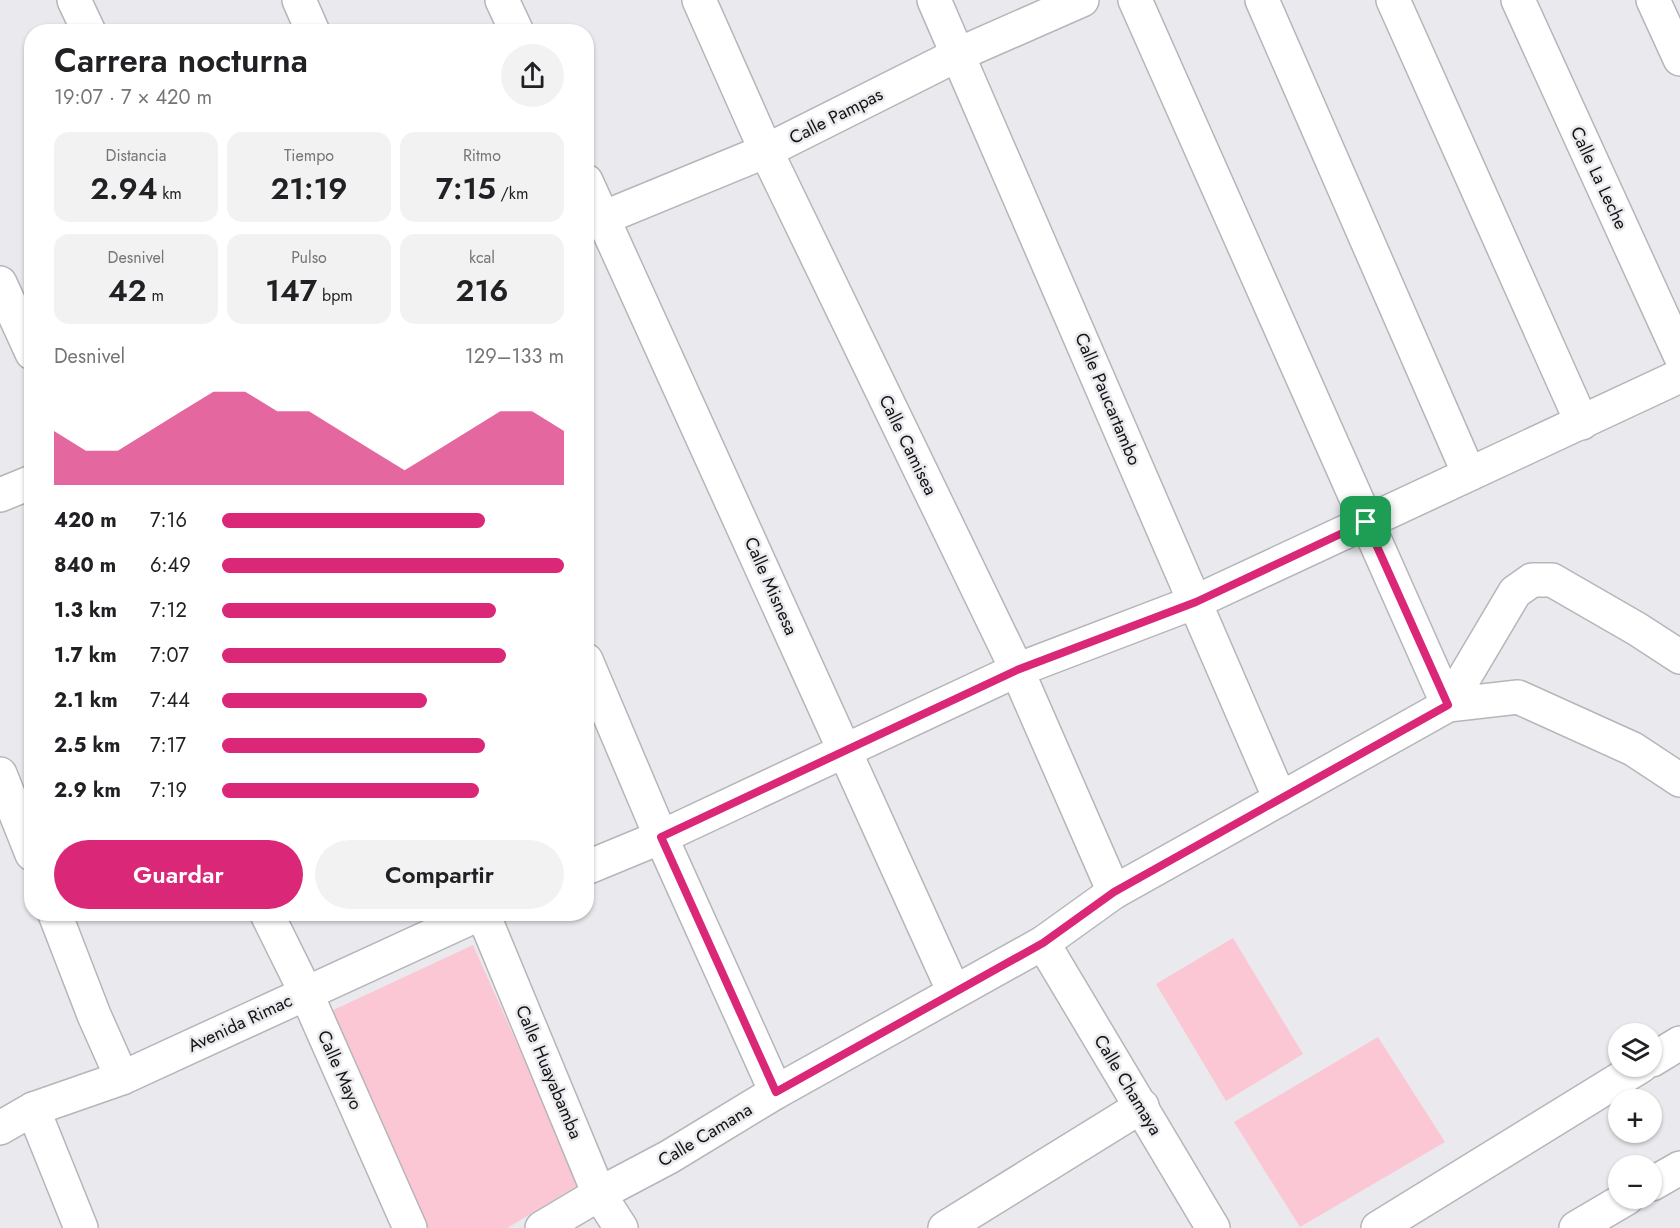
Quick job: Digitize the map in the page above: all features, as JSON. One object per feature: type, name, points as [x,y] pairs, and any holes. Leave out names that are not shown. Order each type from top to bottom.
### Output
[{"type":"street","points":[[74,0],[84,24]]},
{"type":"street","points":[[299,0],[310,24]]},
{"type":"street","points":[[502,0],[513,24]]},
{"type":"street","name":"Calle Camisea","points":[[699,0],[766,151],[1017,670],[1114,892]]},
{"type":"street","name":"Calle Paucartambo","points":[[934,0],[1280,799]]},
{"type":"street","name":"Calle Pampas","points":[[595,221],[766,151],[959,54],[1082,0]]},
{"type":"street","points":[[1135,0],[1448,705]]},
{"type":"street","points":[[1262,0],[1469,474]]},
{"type":"street","points":[[1393,0],[1582,423]]},
{"type":"street","name":"Calle La Leche","points":[[1518,0],[1680,355]]},
{"type":"street","points":[[1653,0],[1680,59]]},
{"type":"street","name":"Calle Misnesa","points":[[595,221],[846,752],[954,992]]},
{"type":"street","points":[[0,283],[24,336]]},
{"type":"street","points":[[594,865],[661,837],[846,752],[1017,670],[1196,602],[1680,376]]},
{"type":"street","points":[[0,495],[24,485]]},
{"type":"street","points":[[1448,705],[1515,592],[1532,580],[1552,580],[1637,629],[1680,657]]},
{"type":"street","points":[[594,679],[661,837],[776,1092]]},
{"type":"street","points":[[1448,705],[1518,697],[1633,749],[1680,780]]},
{"type":"street","name":"Calle Camana","points":[[542,1228],[599,1194],[669,1157],[776,1092],[1043,943],[1114,892],[1448,705]]},
{"type":"street","points":[[0,774],[24,834]]},
{"type":"street","points":[[58,921],[94,1015],[122,1078]]},
{"type":"street","name":"Calle Mayo","points":[[270,921],[306,993],[410,1228]]},
{"type":"street","name":"Avenida Rimac","points":[[0,1128],[33,1109],[122,1078],[465,921]]},
{"type":"street","name":"Calle Huayabamba","points":[[484,921],[599,1194],[621,1228]]},
{"type":"street","name":"Calle Chamaya","points":[[1043,943],[1213,1228]]},
{"type":"street","points":[[1662,1054],[1680,1042]]},
{"type":"street","points":[[1378,1228],[1623,1077]]},
{"type":"street","points":[[945,1228],[1142,1106]]},
{"type":"street","points":[[33,1109],[81,1228]]},
{"type":"street","points":[[1662,1178],[1680,1168]]},
{"type":"street","points":[[1576,1228],[1608,1209]]},
{"type":"shaded area","points":[[1233,938],[1303,1054],[1226,1101],[1156,984]]},
{"type":"shaded area","points":[[473,945],[580,1184],[507,1228],[420,1228],[329,1012]]},
{"type":"shaded area","points":[[1378,1037],[1445,1142],[1300,1227],[1234,1122]]},
{"type":"route","points":[[1366,522],[1448,705],[1114,892],[1043,943],[776,1092],[661,837],[1017,670],[1196,602],[1366,522]]}]
